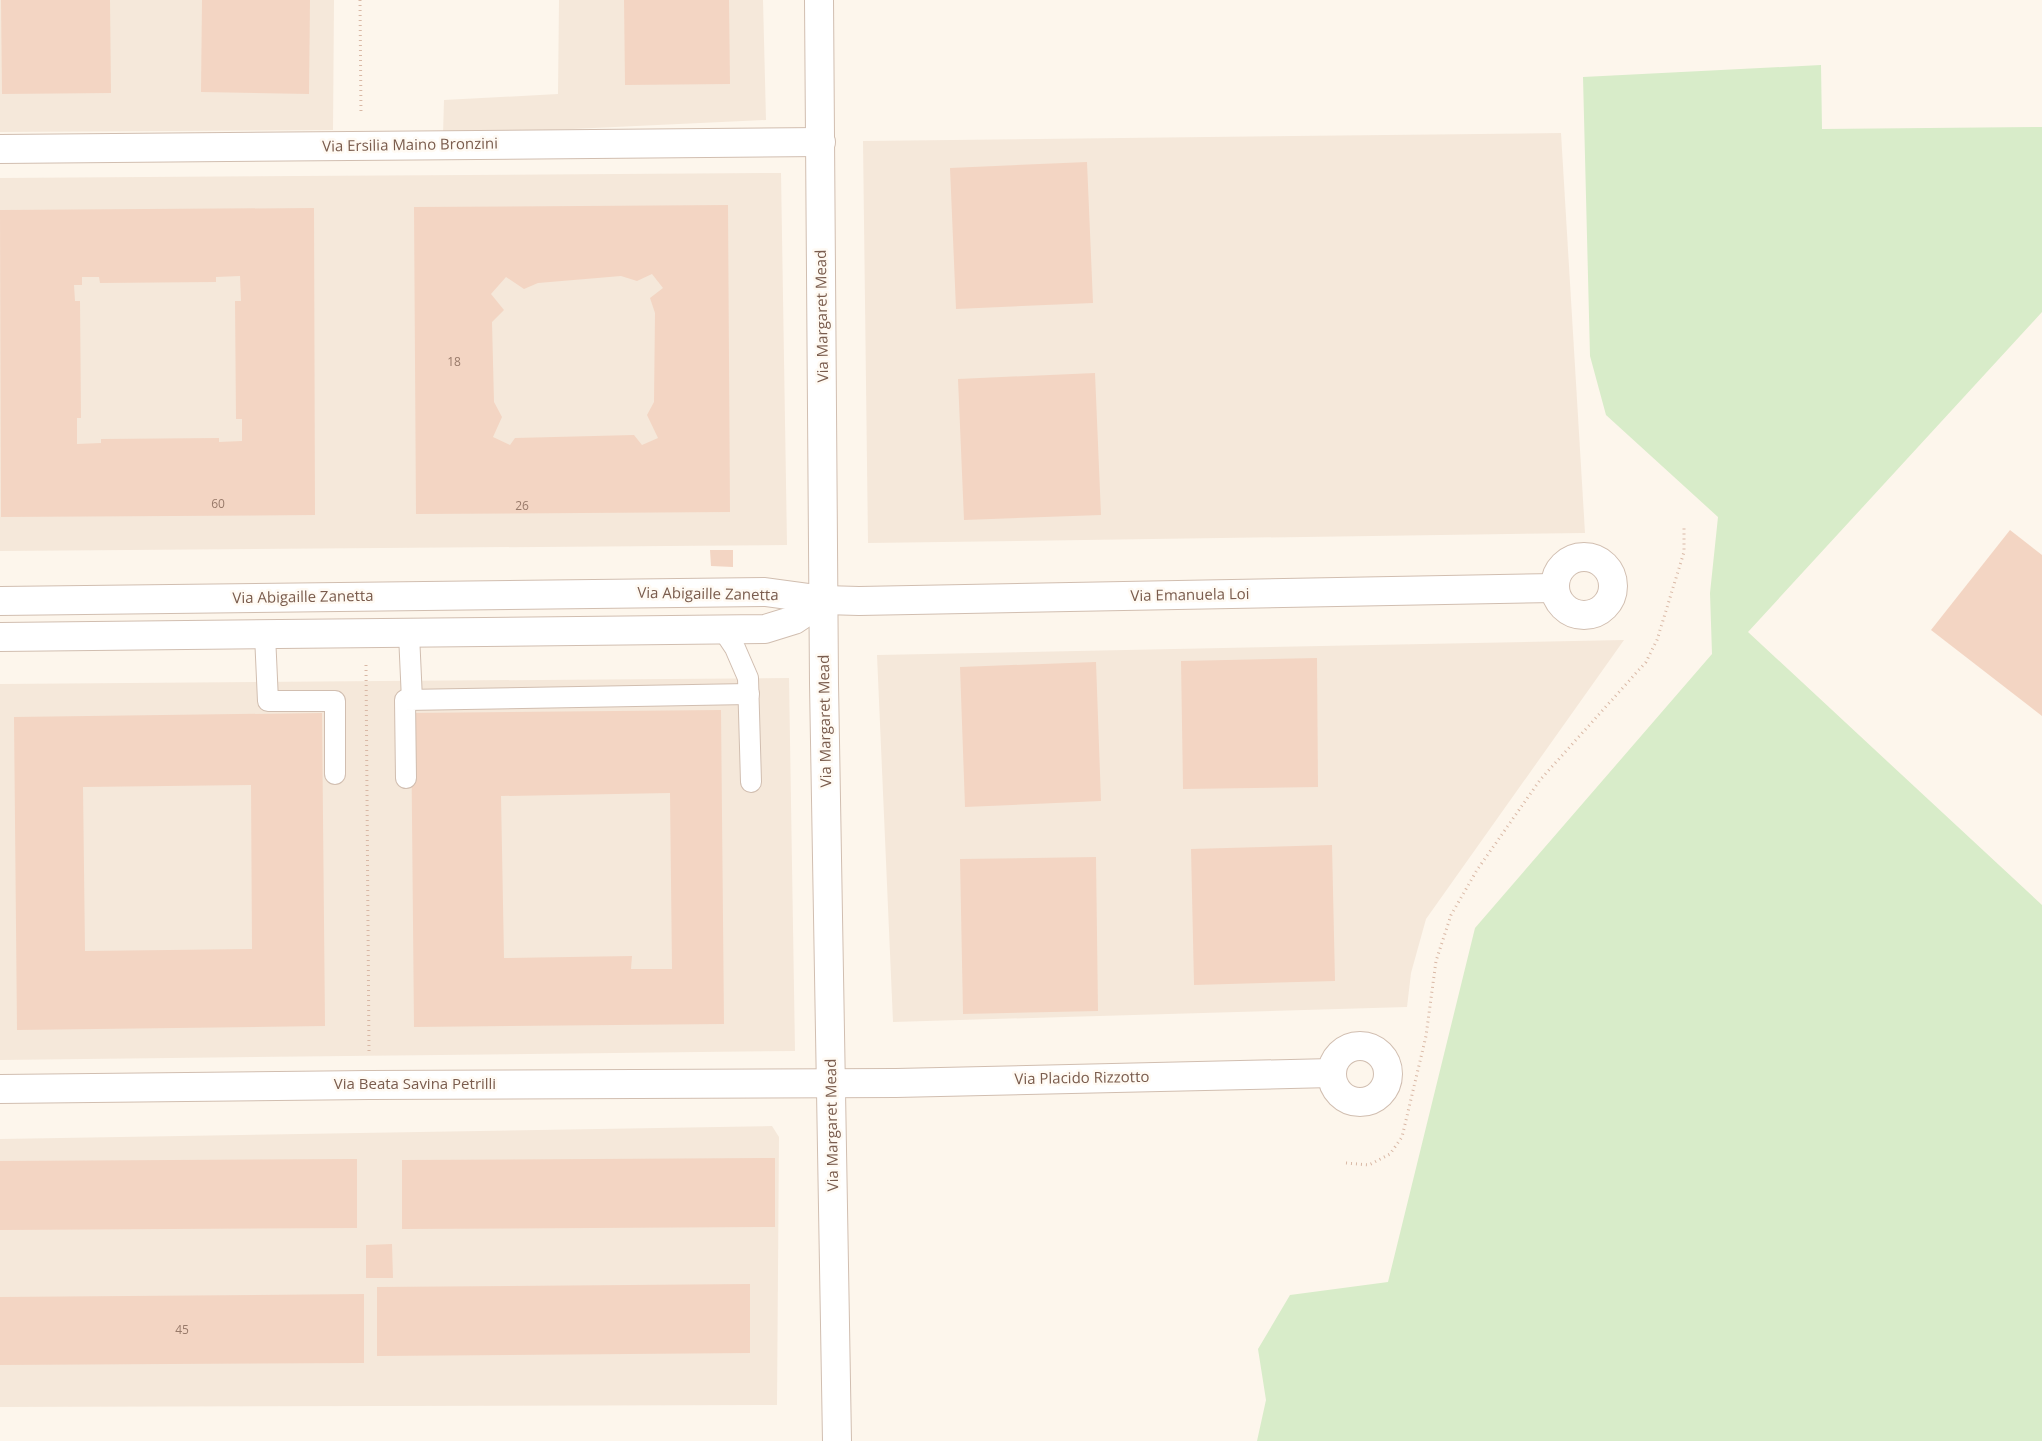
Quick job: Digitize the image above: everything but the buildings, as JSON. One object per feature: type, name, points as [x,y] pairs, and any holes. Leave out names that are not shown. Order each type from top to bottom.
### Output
[{"type":"street","name":"Via Margaret Mead","points":[[819,0],[824,703],[836,1441]]},
{"type":"street","name":"Via Ersilia Maino Bronzini","points":[[0,149],[821,142]]},
{"type":"street","name":"Via Emanuela Loi","points":[[824,600],[1555,588]]},
{"type":"street","name":"Via Abigaille Zanetta","points":[[0,601],[765,592],[824,600]]},
{"type":"street","name":"Via Abigaille Zanetta","points":[[0,637],[765,629],[785,624],[824,600]]},
{"type":"street","name":"Via Placido Rizzotto","points":[[831,1082],[1332,1073]]},
{"type":"street","name":"Via Beata Savina Petrilli","points":[[0,1089],[369,1084],[831,1082]]},
{"type":"lane","points":[[718,630],[727,636],[735,648],[748,678],[751,782]]},
{"type":"lane","points":[[409,634],[412,700]]},
{"type":"lane","points":[[265,635],[268,701],[335,701],[335,774]]},
{"type":"lane","points":[[406,778],[405,700],[749,694]]},
{"type":"path","points":[[360,0],[362,146]]},
{"type":"path","points":[[1346,1164],[1369,1165],[1390,1154],[1402,1137],[1426,1036],[1436,962],[1451,915],[1477,870],[1540,780],[1646,662],[1657,640],[1684,552],[1684,526]]},
{"type":"path","points":[[366,634],[369,1084]]},
{"type":"shaded area","points":[[0,0],[334,0],[333,130],[0,132]]},
{"type":"shaded area","points":[[559,0],[763,0],[766,120],[443,135],[444,100],[558,94]]},
{"type":"shaded area","points":[[1561,133],[1585,533],[868,543],[863,141]]},
{"type":"shaded area","points":[[781,173],[787,545],[0,551],[0,178]]},
{"type":"shaded area","points":[[1624,640],[1426,919],[1411,973],[1407,1007],[893,1022],[877,655]]},
{"type":"shaded area","points":[[789,678],[795,1051],[0,1060],[0,684]]},
{"type":"shaded area","points":[[772,1126],[779,1137],[777,1405],[0,1407],[0,1139]]},
{"type":"green space","points":[[1821,65],[1822,129],[2042,127],[2042,312],[1748,632],[2042,905],[2042,1441],[1257,1441],[1266,1400],[1258,1349],[1290,1295],[1388,1282],[1475,928],[1712,654],[1710,593],[1718,517],[1606,415],[1590,356],[1583,77]]}]
